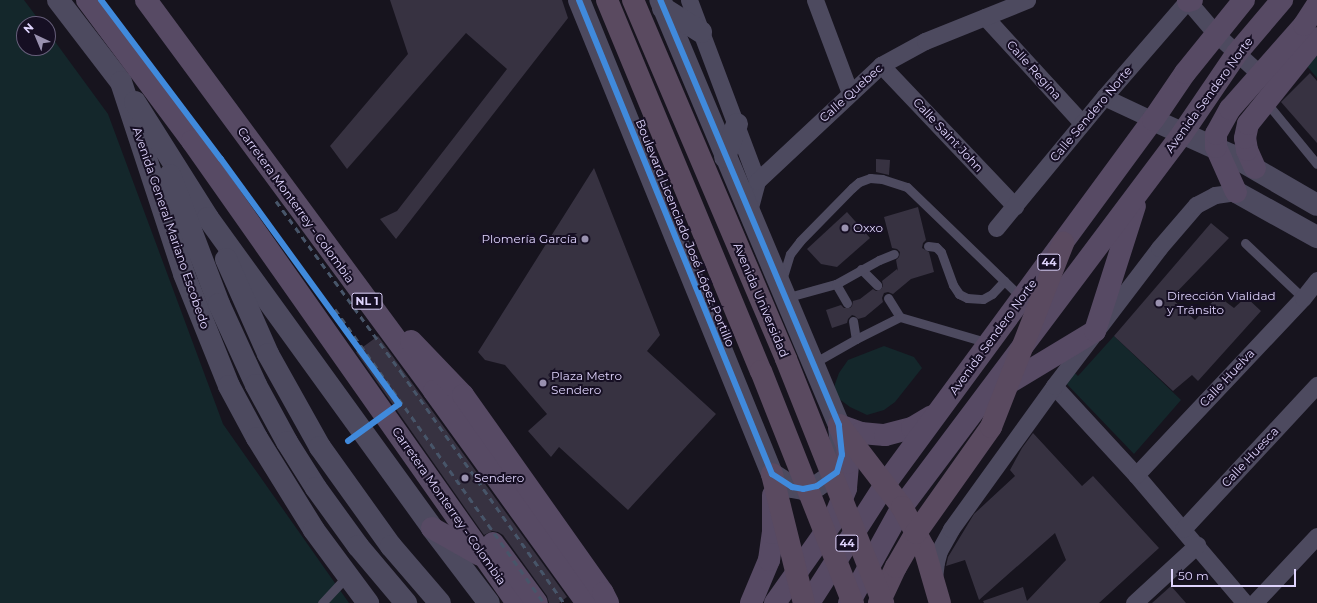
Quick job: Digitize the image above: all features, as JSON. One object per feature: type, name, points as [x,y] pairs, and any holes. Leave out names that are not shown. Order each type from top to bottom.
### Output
[{"type":"highway","name":"Avenida Universidad","points":[[633,0],[786,359],[883,603]]},
{"type":"highway","points":[[608,2],[761,371],[854,603]]},
{"type":"highway","points":[[880,603],[893,573],[916,533],[991,427],[1063,243]]},
{"type":"highway","points":[[839,425],[886,483],[902,507],[924,548],[937,594]]},
{"type":"highway","points":[[772,474],[804,603]]},
{"type":"main road","name":"Carretera Monterrey - Colombia","points":[[87,0],[192,141],[517,603]]},
{"type":"main road","name":"Carretera Monterrey - Colombia","points":[[146,0],[346,274],[434,391],[587,603]]},
{"type":"main road","name":"Avenida Sendero Norte","points":[[809,603],[886,483],[1153,120],[1185,73],[1244,0]]},
{"type":"main road","name":"Avenida Sendero Norte","points":[[849,603],[902,507],[1182,134],[1237,53],[1282,0]]},
{"type":"main road","points":[[1236,192],[1216,147],[1216,134],[1230,109],[1304,25],[1316,8]]},
{"type":"main road","points":[[1255,168],[1245,138],[1248,124],[1314,45]]},
{"type":"main road","points":[[983,400],[1010,381],[1095,331],[1140,190]]},
{"type":"main road","name":"NL 1","points":[[346,274],[463,395],[603,593],[608,603]]},
{"type":"main road","points":[[839,425],[850,430],[873,435],[899,432],[925,422],[945,403]]},
{"type":"main road","points":[[775,603],[833,521],[846,488],[848,463],[847,446],[839,425]]},
{"type":"main road","points":[[411,452],[448,482],[537,603]]},
{"type":"main road","points":[[751,603],[769,560],[773,533],[772,474]]},
{"type":"main road","points":[[432,528],[485,558],[499,603]]},
{"type":"street","name":"Avenida General Mariano Escobedo","points":[[58,0],[121,82],[184,274],[229,386],[257,438],[314,530],[368,603]]},
{"type":"street","name":"Boulevard Licenciado José López Portillo","points":[[579,0],[772,474]]},
{"type":"street","points":[[689,0],[737,124],[757,181],[749,211]]},
{"type":"street","points":[[815,0],[850,93]]},
{"type":"street","name":"Calle Quebec","points":[[757,181],[881,64],[925,41],[1027,0]]},
{"type":"street","points":[[1189,0],[1216,34],[1260,74]]},
{"type":"street","name":"Calle Sendero Norte","points":[[996,228],[1104,97],[1189,0]]},
{"type":"street","points":[[662,4],[725,157],[783,291],[812,364],[839,425],[842,455],[837,472],[826,481],[817,486],[803,489],[792,487],[772,474]]},
{"type":"street","points":[[662,4],[701,32]]},
{"type":"street","name":"Calle Regina","points":[[985,17],[1082,124]]},
{"type":"street","name":"Calle Saint John","points":[[881,64],[1015,206]]},
{"type":"street","points":[[121,82],[152,128],[208,218],[432,528],[489,603]]},
{"type":"street","points":[[1104,97],[1182,134],[1216,147],[1255,168],[1317,205]]},
{"type":"street","points":[[725,157],[737,124]]},
{"type":"street","points":[[152,128],[219,304],[256,385],[287,442],[316,488],[358,546],[406,603]]},
{"type":"street","points":[[937,594],[936,562],[944,540],[1095,331],[1159,248],[1196,205],[1214,195],[1236,192],[1317,237]]},
{"type":"street","points":[[208,218],[268,354],[320,447],[392,546],[440,603]]},
{"type":"street","name":"Calle Huelva","points":[[1136,475],[1303,298],[1317,280]]},
{"type":"street","name":"Calle Huesca","points":[[1183,529],[1317,385]]},
{"type":"street","points":[[1054,386],[1136,475],[1245,603]]},
{"type":"street","points":[[1254,603],[1317,536]]},
{"type":"street","points":[[1134,603],[1197,545]]},
{"type":"lane","points":[[1266,102],[1317,164]]},
{"type":"lane","points":[[894,254],[836,284],[783,291],[790,254],[800,241],[852,188],[859,182],[870,178],[891,180],[907,186],[1022,298]]},
{"type":"lane","points":[[1245,243],[1303,298]]},
{"type":"lane","points":[[928,246],[936,247],[941,252],[953,285],[959,294],[967,298],[982,299],[992,294],[1004,281]]},
{"type":"lane","points":[[861,270],[877,285]]},
{"type":"lane","points":[[836,284],[847,303]]},
{"type":"lane","points":[[888,298],[900,317],[989,343]]},
{"type":"lane","points":[[812,364],[856,339],[900,317]]},
{"type":"lane","points":[[853,321],[856,339]]},
{"type":"lane","points":[[322,603],[347,576]]},
{"type":"green space","points":[[0,0],[24,0],[36,16],[16,16],[16,56],[56,56],[56,43],[108,114],[223,424],[349,603],[0,603]]},
{"type":"green space","points":[[1317,51],[1317,78],[1306,65]]},
{"type":"green space","points":[[1114,336],[1181,400],[1134,454],[1062,379],[1069,367],[1078,376]]},
{"type":"green space","points":[[884,346],[914,357],[922,368],[895,402],[884,410],[867,415],[850,407],[834,395],[835,384],[839,373],[848,360]]},
{"type":"building","points":[[390,0],[562,0],[568,18],[396,239],[380,219],[397,211],[507,69],[466,33],[347,169],[330,146],[408,54]]},
{"type":"building","points":[[1310,73],[1317,81],[1317,143],[1281,102]]},
{"type":"building","points":[[876,159],[890,160],[889,175],[876,172]]},
{"type":"building","points":[[594,168],[660,335],[647,351],[716,414],[628,510],[559,447],[551,457],[528,431],[547,414],[505,365],[485,360],[478,352]]},
{"type":"building","points":[[918,207],[926,240],[923,243],[922,248],[929,252],[934,272],[911,279],[893,294],[888,292],[884,293],[882,298],[883,302],[865,317],[858,319],[852,315],[848,319],[847,323],[832,328],[826,310],[841,305],[844,308],[850,308],[853,301],[860,299],[873,289],[876,291],[881,289],[883,286],[882,281],[897,269],[898,271],[896,260],[899,257],[900,252],[897,249],[892,248],[884,217]]},
{"type":"building","name":"Oxxo","points":[[847,212],[870,238],[837,267],[821,264],[807,249]]},
{"type":"building","name":"Dirección Vialidad y Tránsito","points":[[1211,223],[1229,238],[1171,298],[1195,320],[1218,296],[1234,308],[1246,297],[1261,311],[1198,381],[1192,375],[1173,391],[1114,336]]},
{"type":"building","points":[[378,336],[567,597],[559,603],[549,603],[547,596],[503,535],[492,531],[484,535],[356,352]]},
{"type":"building","points":[[1033,433],[1082,486],[1093,476],[1159,548],[1099,603],[984,603],[983,601],[1023,587],[1027,601],[1066,560],[1055,533],[979,600],[965,560],[946,566],[948,557],[974,514],[1015,476],[1010,470],[1022,448]]},
{"type":"building","points":[[1171,586],[1186,603],[1152,603]]},
{"type":"railway","points":[[276,201],[401,372],[564,603]]},
{"type":"railway","points":[[335,309],[544,603]]},
{"type":"cycle path","points":[[101,0],[221,159],[399,404],[348,441]]},
{"type":"cycle path","points":[[579,0],[772,474],[792,487],[803,489],[817,486],[837,472],[842,455],[839,425],[660,0]]},
{"type":"place","name":"Oxxo","points":[[845,228]]},
{"type":"place","name":"Plomería García","points":[[585,239]]},
{"type":"place","name":"Dirección Vialidad y Tránsito","points":[[1159,303]]},
{"type":"place","name":"Plaza Metro Sendero","points":[[543,383]]},
{"type":"place","name":"Sendero","points":[[465,478]]}]
